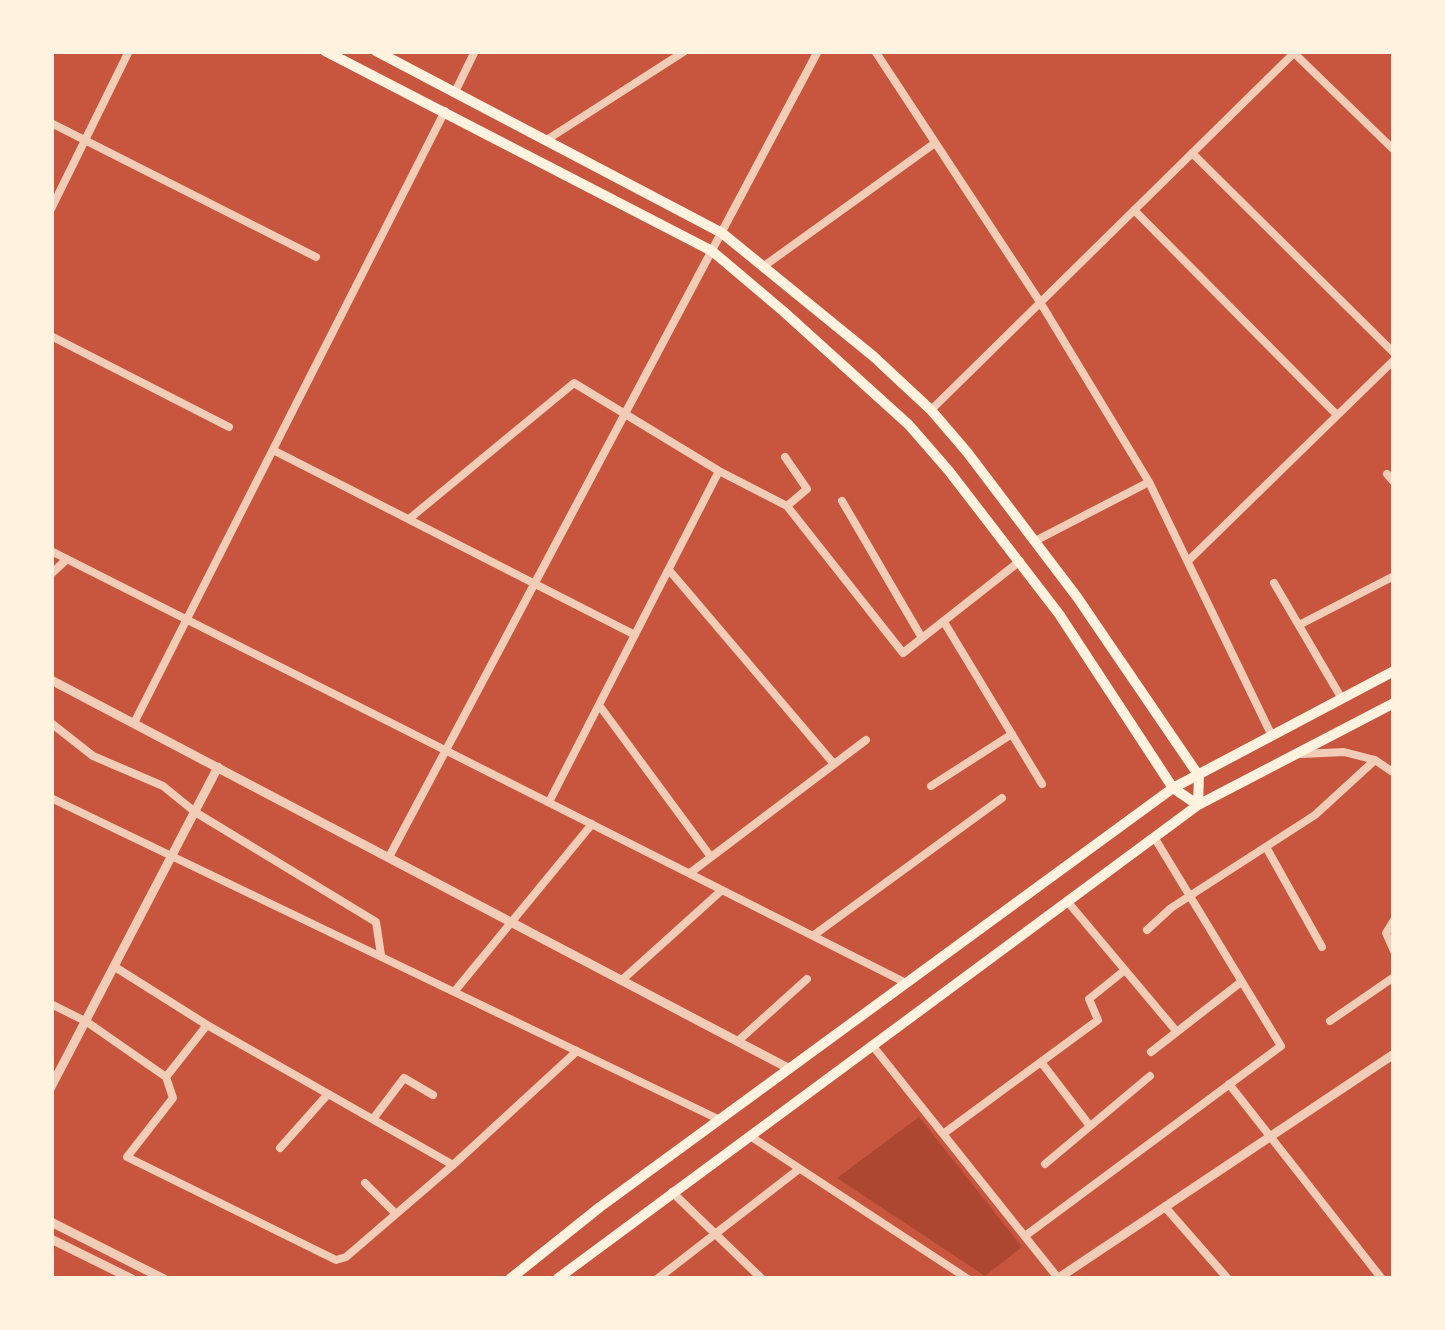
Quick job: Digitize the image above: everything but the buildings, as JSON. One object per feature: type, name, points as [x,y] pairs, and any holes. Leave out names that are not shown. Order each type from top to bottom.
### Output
[{"type":"main road","points":[[325,51],[712,251],[909,425],[1021,560],[1173,788],[1198,805]]},
{"type":"main road","points":[[376,51],[722,233],[931,410],[1035,541],[1199,776],[1198,805]]},
{"type":"main road","points":[[510,1279],[904,982],[1173,788],[1394,671]]},
{"type":"main road","points":[[557,1279],[1198,805],[1394,703]]},
{"type":"street","points":[[51,209],[129,51]]},
{"type":"street","points":[[456,90],[475,51]]},
{"type":"street","points":[[548,139],[685,51]]},
{"type":"street","points":[[389,857],[818,51]]},
{"type":"street","points":[[875,51],[1040,302],[1149,482],[1272,736]]},
{"type":"street","points":[[931,410],[1295,52],[1394,150]]},
{"type":"street","points":[[134,723],[445,111]]},
{"type":"street","points":[[51,123],[316,257]]},
{"type":"street","points":[[764,266],[935,142]]},
{"type":"street","points":[[1188,562],[1394,356],[1192,154]]},
{"type":"street","points":[[1135,210],[1337,416]]},
{"type":"street","points":[[51,336],[229,427]]},
{"type":"street","points":[[409,518],[574,382],[719,471],[787,506],[903,653],[1021,560]]},
{"type":"street","points":[[273,450],[635,635]]},
{"type":"street","points":[[784,457],[807,490],[787,506]]},
{"type":"street","points":[[549,802],[719,471]]},
{"type":"street","points":[[1035,541],[1149,482]]},
{"type":"street","points":[[842,501],[922,638]]},
{"type":"street","points":[[51,551],[904,982]]},
{"type":"street","points":[[51,574],[67,559]]},
{"type":"street","points":[[669,570],[834,764]]},
{"type":"street","points":[[1299,625],[1394,576]]},
{"type":"street","points":[[1274,583],[1342,699]]},
{"type":"street","points":[[944,622],[1042,784]]},
{"type":"street","points":[[51,680],[788,1068]]},
{"type":"street","points":[[599,705],[711,856]]},
{"type":"street","points":[[51,723],[93,756],[163,785],[195,812],[376,922],[381,956]]},
{"type":"street","points":[[931,786],[1012,734]]},
{"type":"street","points":[[689,873],[866,740]]},
{"type":"street","points":[[1295,754],[1344,752],[1375,760],[1394,773]]},
{"type":"street","points":[[1148,930],[1315,815],[1375,760]]},
{"type":"street","points":[[51,1087],[218,767]]},
{"type":"street","points":[[51,798],[719,1120]]},
{"type":"street","points":[[814,935],[1002,798]]},
{"type":"street","points":[[454,992],[592,824]]},
{"type":"street","points":[[1025,1236],[1280,1046],[1154,838]]},
{"type":"street","points":[[1266,847],[1322,947]]},
{"type":"street","points":[[622,980],[722,890]]},
{"type":"street","points":[[1067,901],[1178,1032]]},
{"type":"street","points":[[1394,920],[1386,933],[1394,952]]},
{"type":"street","points":[[115,967],[453,1166]]},
{"type":"street","points":[[944,1134],[1098,1020],[1089,999],[1125,970]]},
{"type":"street","points":[[1330,1022],[1394,976]]},
{"type":"street","points":[[738,1041],[807,979]]},
{"type":"street","points":[[1151,1052],[1241,982]]},
{"type":"street","points":[[51,1004],[87,1022],[166,1077],[172,1098],[128,1156],[336,1260],[346,1257],[453,1166],[577,1051]]},
{"type":"street","points":[[166,1077],[207,1024]]},
{"type":"street","points":[[872,1044],[1058,1278],[1390,1057],[1394,1070]]},
{"type":"street","points":[[1041,1063],[1090,1126]]},
{"type":"street","points":[[1045,1164],[1150,1076]]},
{"type":"street","points":[[373,1120],[404,1078],[434,1095]]},
{"type":"street","points":[[1229,1084],[1382,1279]]},
{"type":"street","points":[[280,1148],[328,1094]]},
{"type":"street","points":[[748,1135],[968,1279]]},
{"type":"street","points":[[657,1279],[799,1169]]},
{"type":"street","points":[[365,1184],[396,1214]]},
{"type":"street","points":[[671,1192],[762,1279]]},
{"type":"street","points":[[1165,1207],[1228,1279]]},
{"type":"street","points":[[51,1222],[164,1279]]},
{"type":"street","points":[[51,1239],[132,1279]]},
{"type":"shaded area","points":[[919,1117],[1022,1247],[985,1276],[837,1178]]}]
